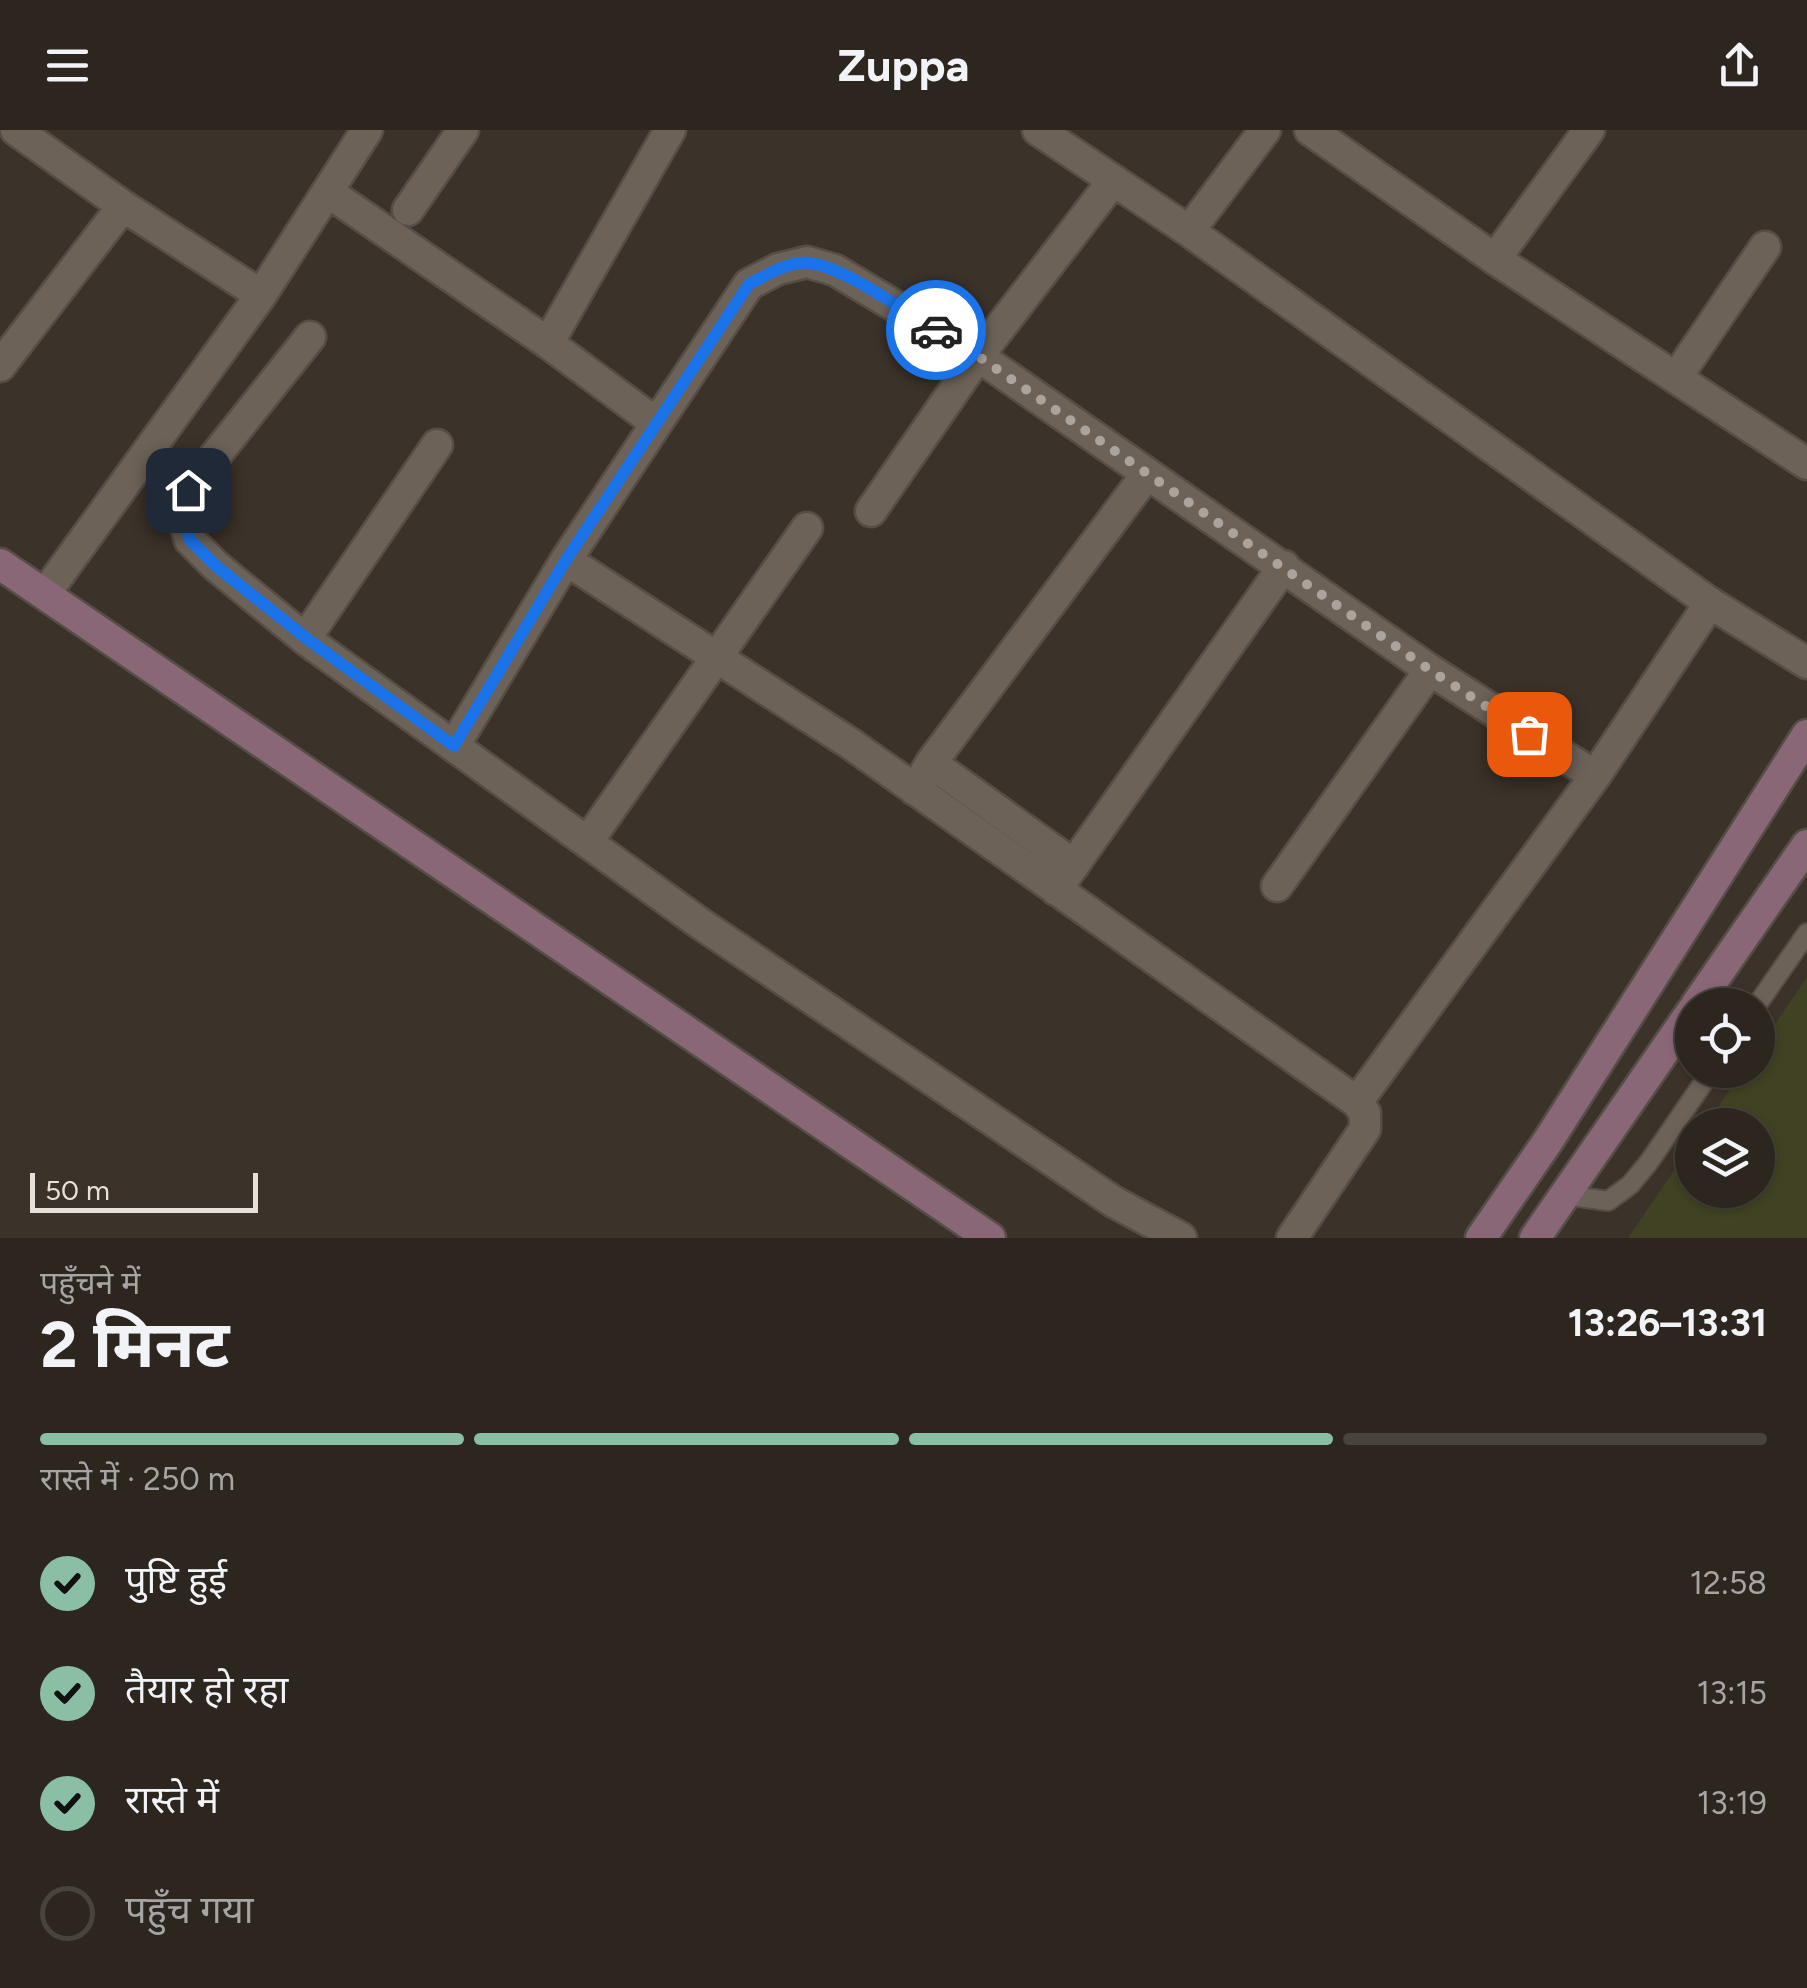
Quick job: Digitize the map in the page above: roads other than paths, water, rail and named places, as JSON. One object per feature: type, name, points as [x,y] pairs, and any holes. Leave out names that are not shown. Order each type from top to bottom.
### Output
[{"type":"main road","points":[[0,564],[990,1238]]},
{"type":"main road","points":[[1481,1238],[1807,735]]},
{"type":"main road","points":[[1708,988],[1807,845]]},
{"type":"main road","points":[[1535,1238],[1675,1036]]},
{"type":"street","points":[[16,130],[123,206],[261,295]]},
{"type":"street","points":[[45,594],[261,295],[367,130]]},
{"type":"street","points":[[408,210],[464,130]]},
{"type":"street","points":[[548,344],[670,130]]},
{"type":"street","points":[[1038,130],[1189,232],[1710,603],[1807,664]]},
{"type":"street","points":[[1189,232],[1265,130]]},
{"type":"street","points":[[1310,130],[1495,259],[1807,464]]},
{"type":"street","points":[[1495,259],[1589,130]]},
{"type":"street","points":[[872,510],[978,356],[1113,181]]},
{"type":"street","points":[[328,192],[656,423]]},
{"type":"street","points":[[0,366],[123,206]]},
{"type":"street","points":[[1676,378],[1765,247]]},
{"type":"street","points":[[454,746],[566,560],[749,284],[778,269],[807,262],[835,270],[978,356],[1430,670],[1595,776]]},
{"type":"street","points":[[310,336],[188,490],[182,514],[190,540],[216,566],[306,638],[701,924],[1081,1180],[1181,1238]]},
{"type":"street","points":[[306,638],[437,445]]},
{"type":"street","points":[[915,790],[931,763],[1148,474]]},
{"type":"street","points":[[588,841],[806,528]]},
{"type":"street","points":[[566,560],[915,790],[1065,878]]},
{"type":"street","points":[[1065,878],[1284,566]]},
{"type":"street","points":[[1356,1102],[1595,776],[1710,603]]},
{"type":"street","points":[[1277,886],[1430,670]]},
{"type":"street","points":[[931,763],[1065,878],[1356,1102],[1365,1114],[1365,1130],[1292,1238]]},
{"type":"lane","points":[[1769,988],[1807,933]]},
{"type":"lane","points":[[1564,1196],[1608,1201],[1630,1185],[1699,1088]]}]
